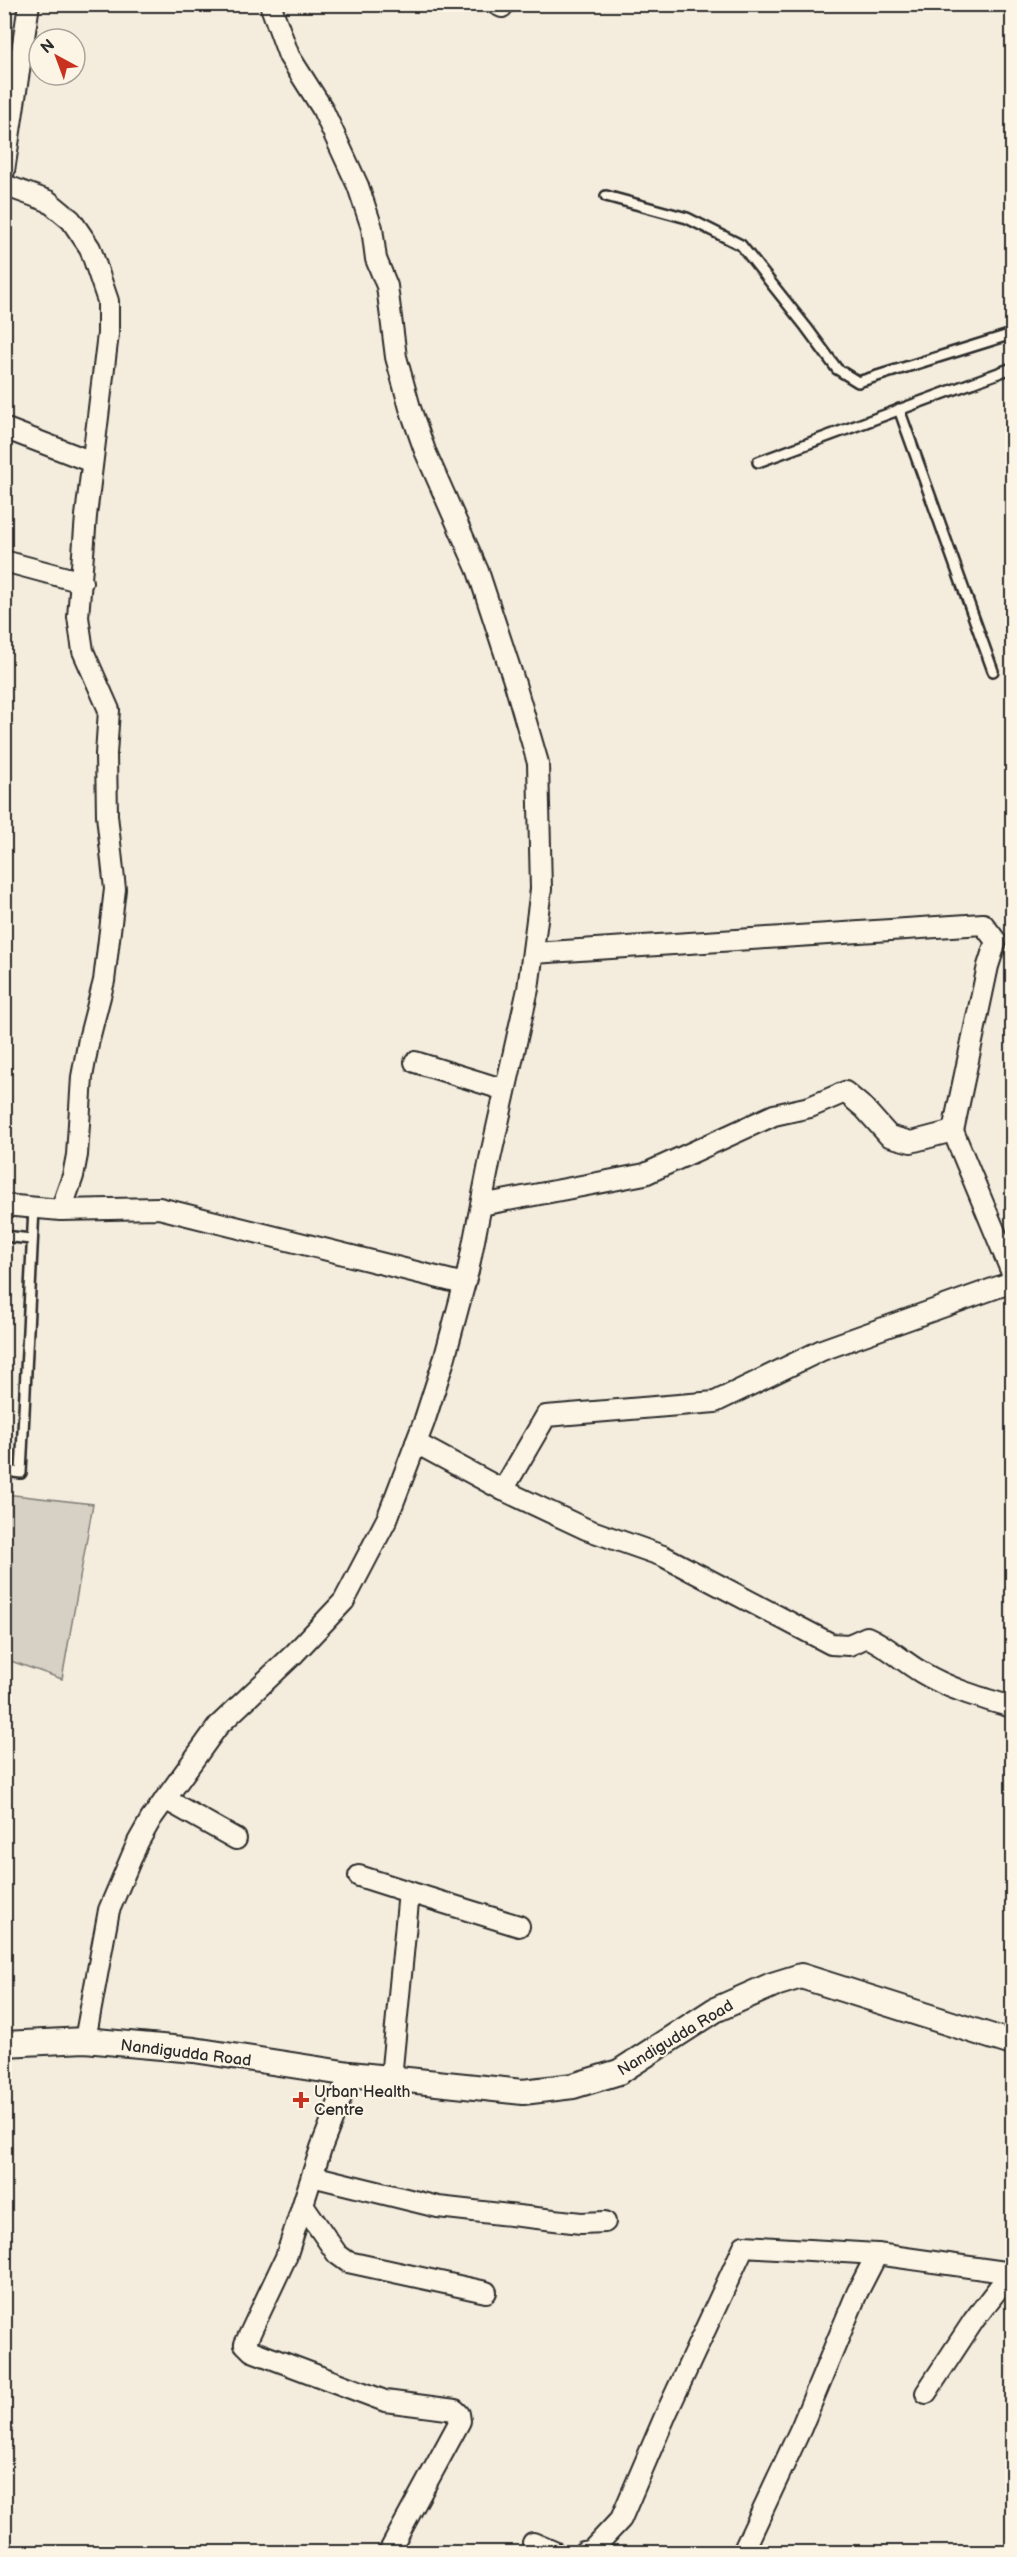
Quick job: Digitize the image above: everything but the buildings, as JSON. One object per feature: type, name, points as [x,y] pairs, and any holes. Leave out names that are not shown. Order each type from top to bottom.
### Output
[{"type":"street","points":[[4,171],[29,4]]},
{"type":"street","points":[[85,2040],[109,1910],[138,1842],[165,1798],[218,1726],[294,1654],[344,1601],[387,1520],[444,1360],[464,1284],[528,989],[542,878],[538,800],[540,781],[536,754],[478,571],[425,451],[410,408],[396,357],[387,286],[376,259],[372,228],[358,186],[322,108],[289,56],[270,4]]},
{"type":"street","points":[[4,185],[48,201],[71,220],[90,248],[108,301],[108,334],[92,462],[78,617],[83,651],[109,710],[106,754],[107,815],[115,889],[104,981],[89,1039],[81,1086],[77,1155],[73,1176],[61,1210]]},
{"type":"street","points":[[4,428],[92,462]]},
{"type":"street","points":[[4,561],[82,582]]},
{"type":"street","points":[[533,953],[983,924],[996,941],[986,977],[953,1131],[1012,1273]]},
{"type":"street","points":[[415,1062],[505,1090]]},
{"type":"street","points":[[481,1205],[645,1174],[774,1115],[810,1107],[845,1092],[864,1108],[889,1136],[911,1142],[953,1131]]},
{"type":"street","points":[[4,1205],[61,1210],[159,1208],[464,1284]]},
{"type":"street","points":[[503,1490],[546,1416],[715,1402],[822,1350],[1012,1282]]},
{"type":"street","points":[[416,1443],[503,1490],[586,1529],[663,1556],[831,1644],[849,1645],[867,1637],[884,1644],[921,1672],[965,1693],[1012,1707]]},
{"type":"street","points":[[165,1798],[236,1839]]},
{"type":"street","points":[[359,1876],[519,1926]]},
{"type":"street","points":[[391,2079],[409,1892]]},
{"type":"street","name":"Nandigudda Road","points":[[4,2044],[85,2040],[194,2050],[350,2074],[523,2092],[573,2086],[619,2072],[715,2010],[772,1985],[801,1976],[1012,2043]]},
{"type":"street","points":[[350,2074],[312,2176],[286,2257],[245,2340],[247,2348],[385,2401],[456,2410],[459,2414],[460,2421],[451,2440],[389,2553]]},
{"type":"street","points":[[312,2176],[438,2207],[581,2223],[605,2222]]},
{"type":"street","points":[[304,2206],[337,2254],[348,2262],[486,2292]]},
{"type":"street","points":[[584,2553],[591,2551],[621,2519],[666,2414],[744,2246],[877,2254],[1012,2273]]},
{"type":"street","points":[[743,2553],[801,2428],[857,2293],[877,2254]]},
{"type":"street","points":[[926,2392],[974,2320],[1012,2273]]},
{"type":"street","points":[[533,2543],[554,2553]]},
{"type":"lane","points":[[606,196],[687,218],[741,245],[837,369],[858,382],[1012,334]]},
{"type":"lane","points":[[758,462],[1012,368]]},
{"type":"lane","points":[[899,409],[993,671]]},
{"type":"lane","points":[[4,1471],[21,1473],[34,1208]]},
{"type":"lane","points":[[4,1236],[31,1239]]},
{"type":"shaded area","points":[[5,1494],[93,1504],[62,1679],[5,1659]]},
{"type":"place","name":"Urban Health Centre","points":[[301,2100]]}]
